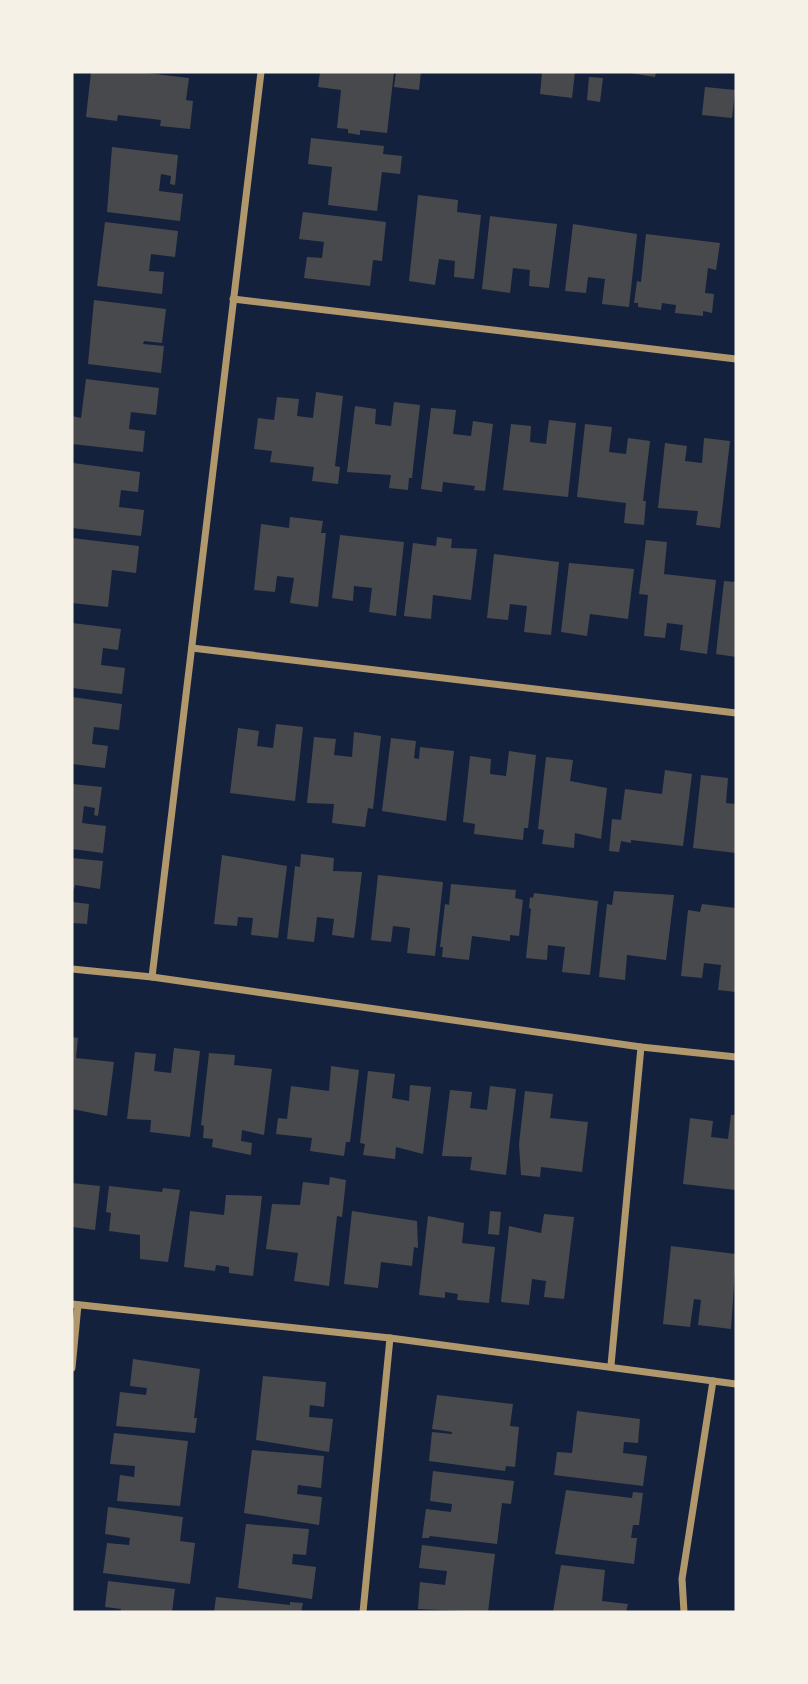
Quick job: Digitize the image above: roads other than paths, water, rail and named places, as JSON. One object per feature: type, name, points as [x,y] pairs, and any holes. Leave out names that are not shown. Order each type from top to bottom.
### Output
[{"type":"street","points":[[152,977],[261,72]]},
{"type":"street","points":[[233,299],[736,359]]},
{"type":"street","points":[[192,648],[736,713]]},
{"type":"street","points":[[72,969],[152,977],[641,1047],[736,1057]]},
{"type":"street","points":[[611,1365],[641,1047]]},
{"type":"street","points":[[72,1368],[75,1304],[390,1338],[611,1365],[736,1384]]},
{"type":"street","points":[[363,1612],[390,1338]]},
{"type":"street","points":[[684,1612],[682,1579],[713,1381]]}]
